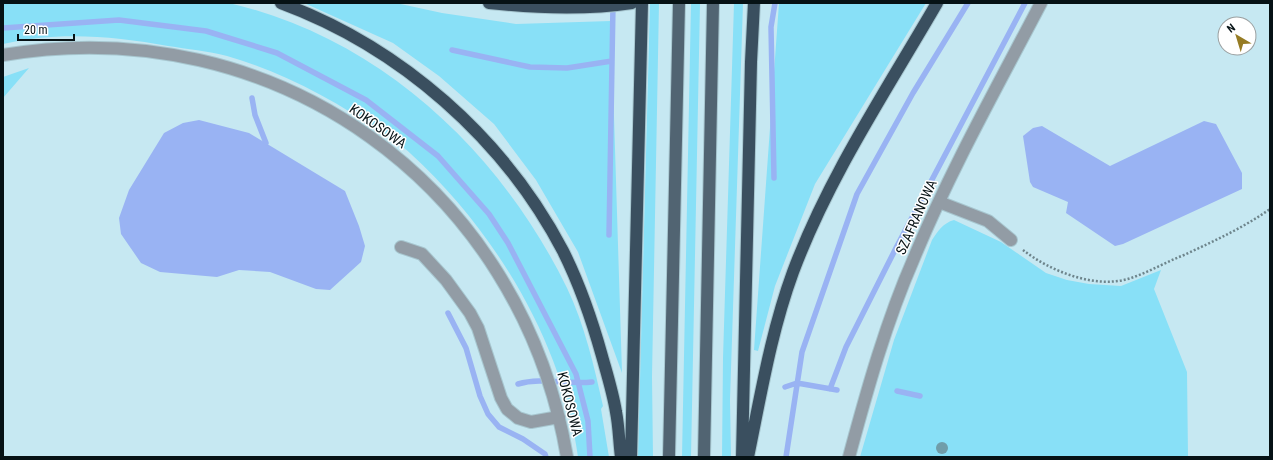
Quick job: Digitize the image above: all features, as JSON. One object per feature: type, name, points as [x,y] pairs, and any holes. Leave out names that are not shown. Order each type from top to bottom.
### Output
[{"type":"highway","points":[[281,3],[340,30],[404,68],[460,116],[499,157],[529,196],[563,252],[585,301],[598,342],[616,411],[621,457]]},
{"type":"highway","points":[[489,3],[552,8],[632,3]]},
{"type":"highway","points":[[631,457],[642,3]]},
{"type":"highway","points":[[742,457],[754,3]]},
{"type":"highway","points":[[748,457],[775,325],[803,246],[847,156],[937,3]]},
{"type":"main road","points":[[669,457],[679,3]]},
{"type":"main road","points":[[704,457],[713,3]]},
{"type":"street","name":"SZAFRANOWA","points":[[850,457],[888,326],[913,259],[939,202],[1041,3]]},
{"type":"street","name":"KOKOSOWA","points":[[3,55],[43,49],[94,47],[142,50],[187,58],[236,70],[281,87],[321,106],[365,133],[396,156],[432,189],[464,225],[488,257],[513,297],[532,336],[548,379],[560,417],[567,457]]},
{"type":"street","points":[[939,202],[988,221],[1011,240]]},
{"type":"street","points":[[401,247],[422,254],[446,280],[470,313],[478,328],[501,398],[507,409],[518,418],[531,422],[560,417]]},
{"type":"path","points":[[1011,240],[1031,256],[1050,267],[1077,278],[1110,282],[1130,278],[1218,240],[1248,224],[1270,209]]},
{"type":"shaded area","points":[[3,3],[229,3],[284,20],[336,43],[385,72],[430,107],[470,147],[507,191],[539,238],[567,288],[584,331],[603,406],[601,409],[609,457],[578,457],[570,414],[557,372],[541,331],[520,292],[497,254],[470,218],[442,184],[404,148],[346,109],[308,88],[268,70],[227,56],[205,51],[86,36],[44,37],[3,44]]},
{"type":"shaded area","points":[[304,3],[396,3],[442,13],[516,24],[611,21],[622,373],[578,252],[536,180],[494,124],[439,76],[393,43]]},
{"type":"shaded area","points":[[650,3],[659,3],[652,377],[653,457],[638,457]]},
{"type":"shaded area","points":[[691,3],[700,3],[691,457],[682,457]]},
{"type":"shaded area","points":[[734,3],[743,3],[730,400],[731,457],[722,457],[723,358]]},
{"type":"shaded area","points":[[779,3],[926,3],[815,184],[775,286],[758,351],[754,350]]},
{"type":"shaded area","points":[[29,68],[3,98],[3,77]]},
{"type":"shaded area","points":[[199,120],[249,133],[345,191],[365,246],[361,262],[330,290],[316,289],[270,272],[239,270],[217,277],[160,272],[141,263],[121,234],[119,218],[129,190],[164,133],[183,123]]},
{"type":"shaded area","points":[[1204,121],[1216,124],[1242,173],[1242,189],[1123,244],[1115,246],[1066,213],[1068,202],[1033,187],[1030,182],[1023,136],[1033,128],[1042,126],[1110,166]]},
{"type":"shaded area","points":[[954,220],[1001,242],[1046,273],[1067,280],[1089,284],[1121,286],[1161,270],[1154,289],[1187,372],[1188,457],[860,457],[894,340],[932,240],[944,225]]},
{"type":"waterway","points":[[774,178],[771,27],[775,3]]},
{"type":"waterway","points":[[786,457],[802,352],[857,194],[913,93],[968,3]]},
{"type":"waterway","points":[[830,389],[846,347],[896,248],[1025,3]]},
{"type":"waterway","points":[[609,235],[613,5]]},
{"type":"waterway","points":[[3,28],[119,20],[206,31],[277,53],[366,100],[438,156],[489,214],[508,243],[576,374],[588,421],[590,457]]},
{"type":"waterway","points":[[452,50],[530,67],[567,68],[612,61]]},
{"type":"waterway","points":[[252,98],[255,115],[266,143]]},
{"type":"waterway","points":[[448,313],[466,348],[480,396],[488,414],[499,427],[523,439],[545,454],[546,457]]},
{"type":"waterway","points":[[518,384],[536,381],[573,383],[592,382]]},
{"type":"waterway","points":[[785,387],[797,383],[837,390]]},
{"type":"waterway","points":[[897,391],[920,396]]}]
